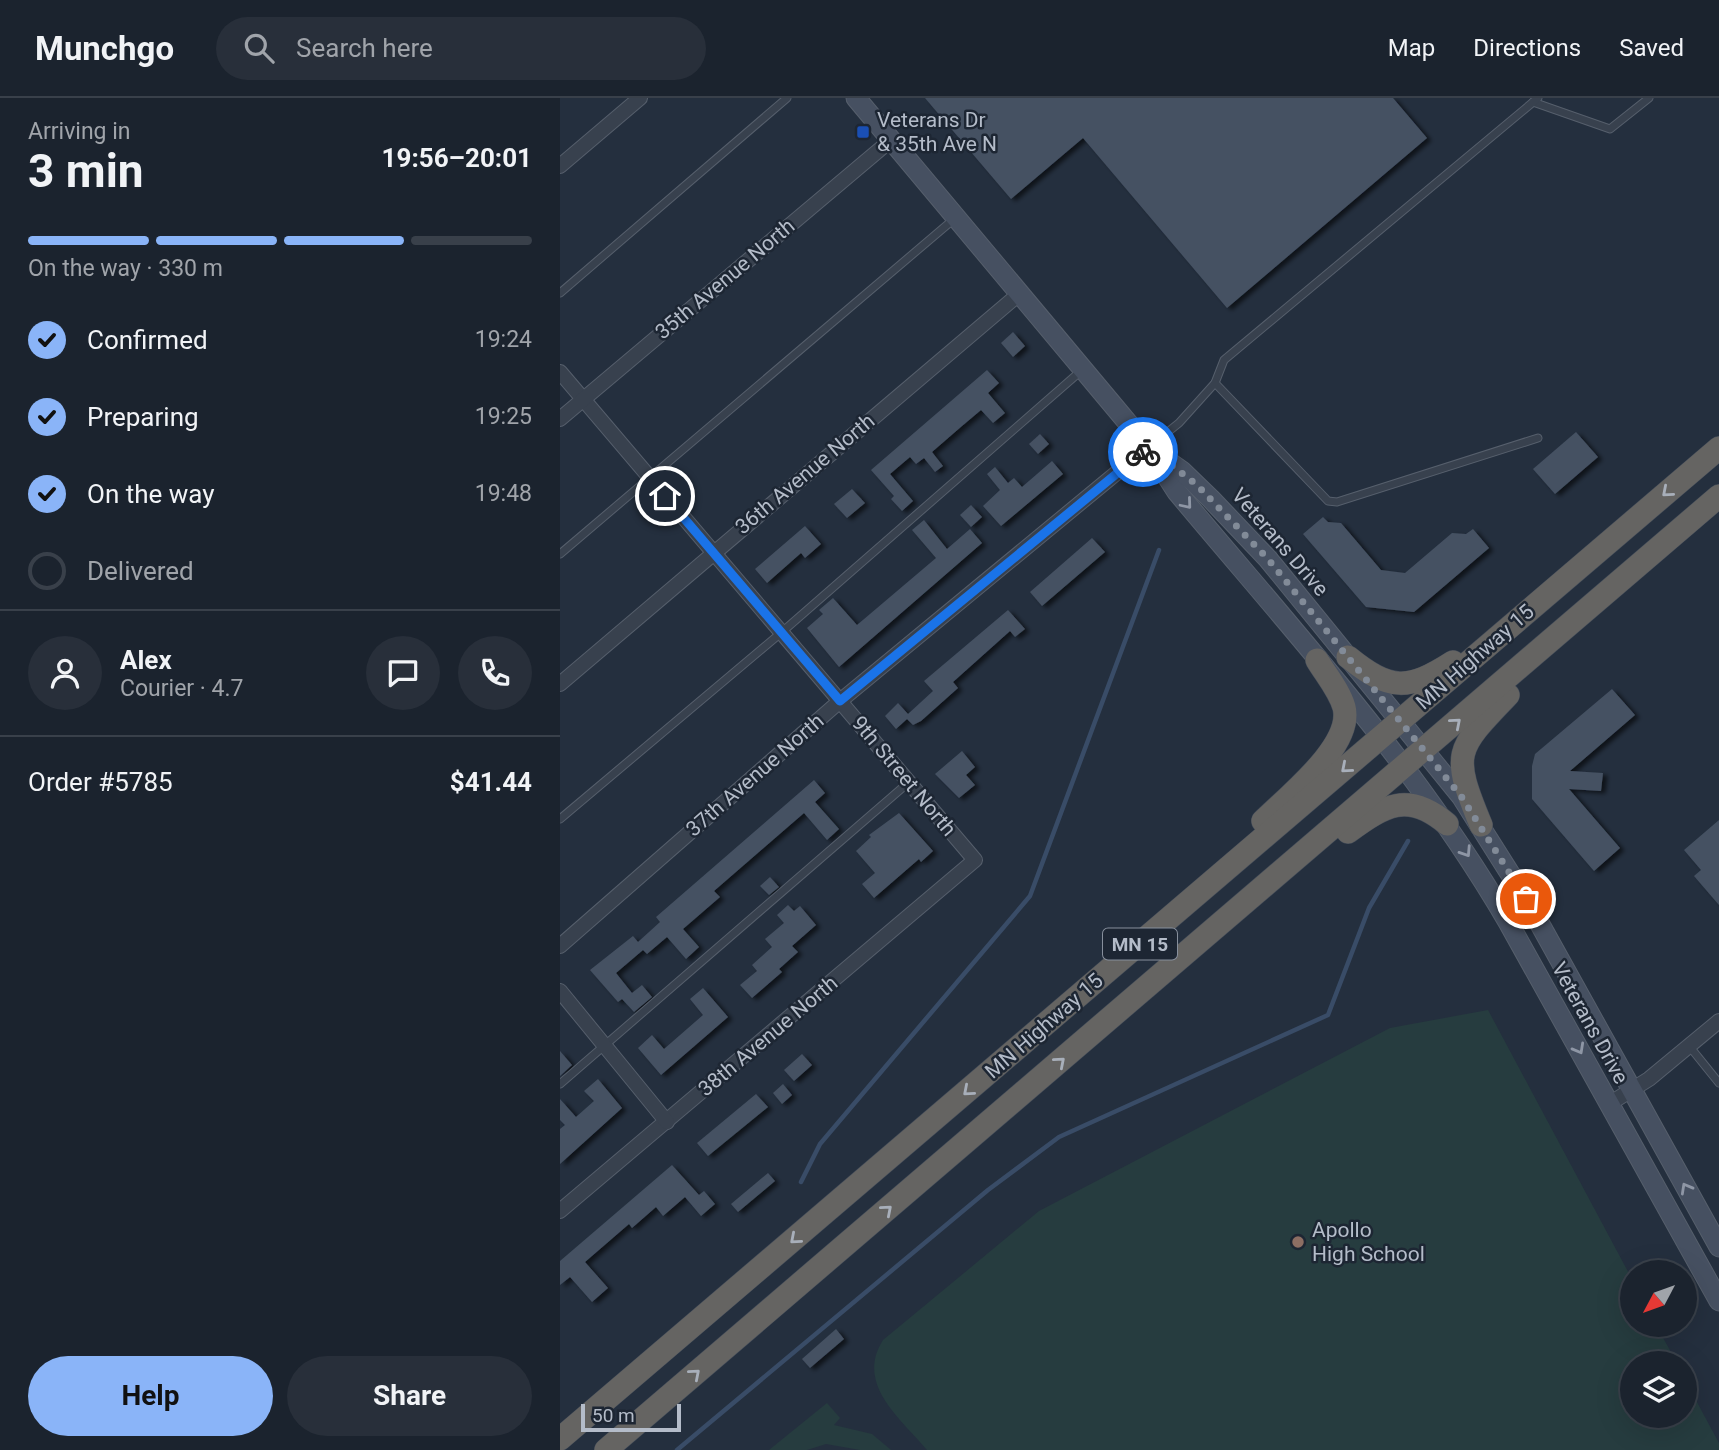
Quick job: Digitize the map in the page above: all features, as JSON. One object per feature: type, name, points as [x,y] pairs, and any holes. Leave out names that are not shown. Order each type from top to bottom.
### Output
[{"type":"highway","name":"MN Highway 15","points":[[560,1439],[1719,448]]},
{"type":"highway","name":"MN Highway 15","points":[[606,1450],[1719,496]]},
{"type":"highway","points":[[1481,825],[1462,777],[1460,760],[1465,744],[1480,724],[1608,592]]},
{"type":"highway","points":[[1348,657],[1378,679],[1401,685],[1411,684],[1436,673],[1526,614]]},
{"type":"highway","points":[[1163,925],[1326,757],[1339,740],[1344,722],[1344,708],[1317,660]]},
{"type":"highway","points":[[1216,928],[1382,809],[1410,804],[1433,812],[1447,824]]},
{"type":"main road","name":"Veterans Drive","points":[[856,98],[1148,447],[1177,492],[1405,766],[1447,824],[1490,891],[1719,1301]]},
{"type":"main road","name":"Veterans Drive","points":[[1148,447],[1182,471],[1240,528],[1425,749],[1481,825],[1526,899],[1719,1247]]},
{"type":"street","points":[[560,166],[640,98]]},
{"type":"street","name":"35th Avenue North","points":[[560,419],[891,140]]},
{"type":"street","name":"36th Avenue North","points":[[560,684],[713,551],[1019,294]]},
{"type":"street","name":"9th Street North","points":[[560,372],[975,860]]},
{"type":"street","name":"37th Avenue North","points":[[560,946],[840,701],[1148,447]]},
{"type":"street","name":"38th Avenue North","points":[[560,1211],[975,860]]},
{"type":"street","points":[[560,991],[667,1122]]},
{"type":"street","points":[[1609,1104],[1632,1091],[1719,1021]]},
{"type":"lane","points":[[560,293],[787,98]]},
{"type":"lane","points":[[1148,447],[1179,423],[1215,383],[1224,360],[1536,100],[1610,129],[1649,98]]},
{"type":"lane","points":[[560,554],[956,218]]},
{"type":"lane","points":[[560,819],[782,632],[1083,370]]},
{"type":"lane","points":[[1215,383],[1328,501],[1337,502],[1538,438]]},
{"type":"lane","points":[[560,1084],[909,782]]},
{"type":"lane","points":[[1690,1046],[1719,1083]]},
{"type":"green space","name":"Apollo High School","points":[[1488,1010],[1622,1260],[1620,1337],[1663,1337],[1670,1351],[1620,1351],[1620,1428],[1697,1428],[1697,1402],[1719,1443],[1719,1450],[927,1450],[884,1400],[874,1371],[876,1356],[883,1340],[1039,1211],[1390,1028]]},
{"type":"green space","points":[[827,1403],[840,1418],[834,1425],[872,1434],[891,1450],[860,1450],[826,1444],[807,1450],[769,1450]]},
{"type":"building","points":[[925,98],[1393,98],[1427,138],[1227,308],[1083,138],[1011,199]]},
{"type":"building","points":[[1013,332],[1025,346],[1013,357],[1001,343]]},
{"type":"building","points":[[987,370],[999,383],[988,393],[1005,413],[993,423],[981,410],[962,426],[932,452],[943,466],[935,472],[924,458],[916,464],[910,457],[890,474],[913,501],[902,511],[891,499],[894,496],[871,470]]},
{"type":"building","points":[[1576,432],[1598,457],[1555,494],[1533,469]]},
{"type":"building","points":[[1040,434],[1049,444],[1038,454],[1029,444]]},
{"type":"building","points":[[1052,461],[1063,474],[1001,526],[983,506],[1000,490],[987,474],[995,467],[1008,483],[1014,478],[1022,487]]},
{"type":"building","points":[[852,489],[865,503],[847,518],[834,504]]},
{"type":"building","points":[[971,505],[982,517],[971,527],[960,515]]},
{"type":"building","points":[[1323,517],[1328,522],[1341,523],[1381,570],[1405,573],[1452,533],[1466,534],[1473,529],[1489,548],[1414,612],[1366,607],[1303,534]]},
{"type":"building","points":[[924,520],[947,549],[970,529],[982,543],[839,667],[807,628],[823,614],[819,610],[833,598],[857,625],[936,558],[912,530]]},
{"type":"building","points":[[805,526],[821,544],[805,558],[801,553],[767,583],[755,569]]},
{"type":"building","points":[[1092,538],[1105,552],[1042,606],[1030,592]]},
{"type":"building","points":[[1008,610],[1025,629],[1015,637],[1010,631],[953,682],[958,688],[921,721],[913,725],[907,719],[896,729],[885,716],[898,703],[908,714],[933,691],[924,681]]},
{"type":"building","points":[[1612,689],[1635,715],[1570,771],[1603,773],[1601,791],[1569,789],[1620,848],[1594,871],[1532,799],[1532,766],[1535,754]]},
{"type":"building","points":[[962,751],[975,767],[966,775],[975,785],[959,798],[935,774]]},
{"type":"building","points":[[814,780],[825,793],[815,802],[839,829],[827,840],[804,813],[714,891],[720,897],[683,929],[699,947],[686,959],[667,937],[647,954],[643,950],[616,973],[632,993],[642,985],[652,997],[634,1012],[622,999],[618,1002],[590,970],[633,936],[638,942],[660,922],[656,917]]},
{"type":"building","points":[[899,813],[933,851],[921,862],[919,859],[874,898],[862,884],[875,873],[856,851],[871,837],[869,835]]},
{"type":"building","points":[[1719,820],[1719,905],[1694,876],[1701,870],[1684,850]]},
{"type":"building","points":[[770,877],[779,887],[769,895],[760,886]]},
{"type":"building","points":[[788,905],[794,911],[800,906],[816,925],[792,946],[798,952],[779,969],[782,972],[752,998],[740,985],[757,971],[752,965],[772,947],[765,939],[784,923],[777,915]]},
{"type":"building","points":[[703,988],[728,1017],[661,1075],[638,1048],[652,1035],[664,1049],[703,1015],[690,999]]},
{"type":"building","points":[[560,1051],[572,1065],[560,1076]]},
{"type":"building","points":[[802,1054],[812,1065],[794,1081],[784,1070]]},
{"type":"building","points":[[598,1079],[622,1108],[560,1164],[560,1129],[565,1125],[560,1120],[560,1099],[576,1117],[594,1101],[584,1091]]},
{"type":"building","points":[[783,1084],[792,1095],[782,1104],[773,1093]]},
{"type":"building","points":[[756,1094],[768,1107],[708,1156],[697,1143]]},
{"type":"building","points":[[672,1165],[699,1195],[704,1191],[715,1204],[701,1216],[685,1197],[663,1216],[656,1207],[632,1228],[629,1224],[585,1262],[608,1288],[592,1302],[570,1277],[560,1285],[560,1261]]},
{"type":"building","points":[[768,1173],[775,1181],[738,1212],[731,1204]]},
{"type":"building","points":[[836,1329],[844,1339],[810,1368],[802,1359]]},
{"type":"waterway","points":[[801,1182],[820,1144],[1030,896],[1159,550]]},
{"type":"waterway","points":[[677,1450],[988,1190],[1059,1137],[1328,1015],[1369,908],[1408,841]]},
{"type":"way so far","points":[[1143,452],[1148,447],[1182,471],[1268,559],[1461,796],[1526,899]]},
{"type":"place","name":"Veterans Dr & 35th Ave N","points":[[863,132]]},
{"type":"place","name":"Apollo High School","points":[[1298,1242]]},
{"type":"route","points":[[665,496],[840,701],[1143,452]]}]
